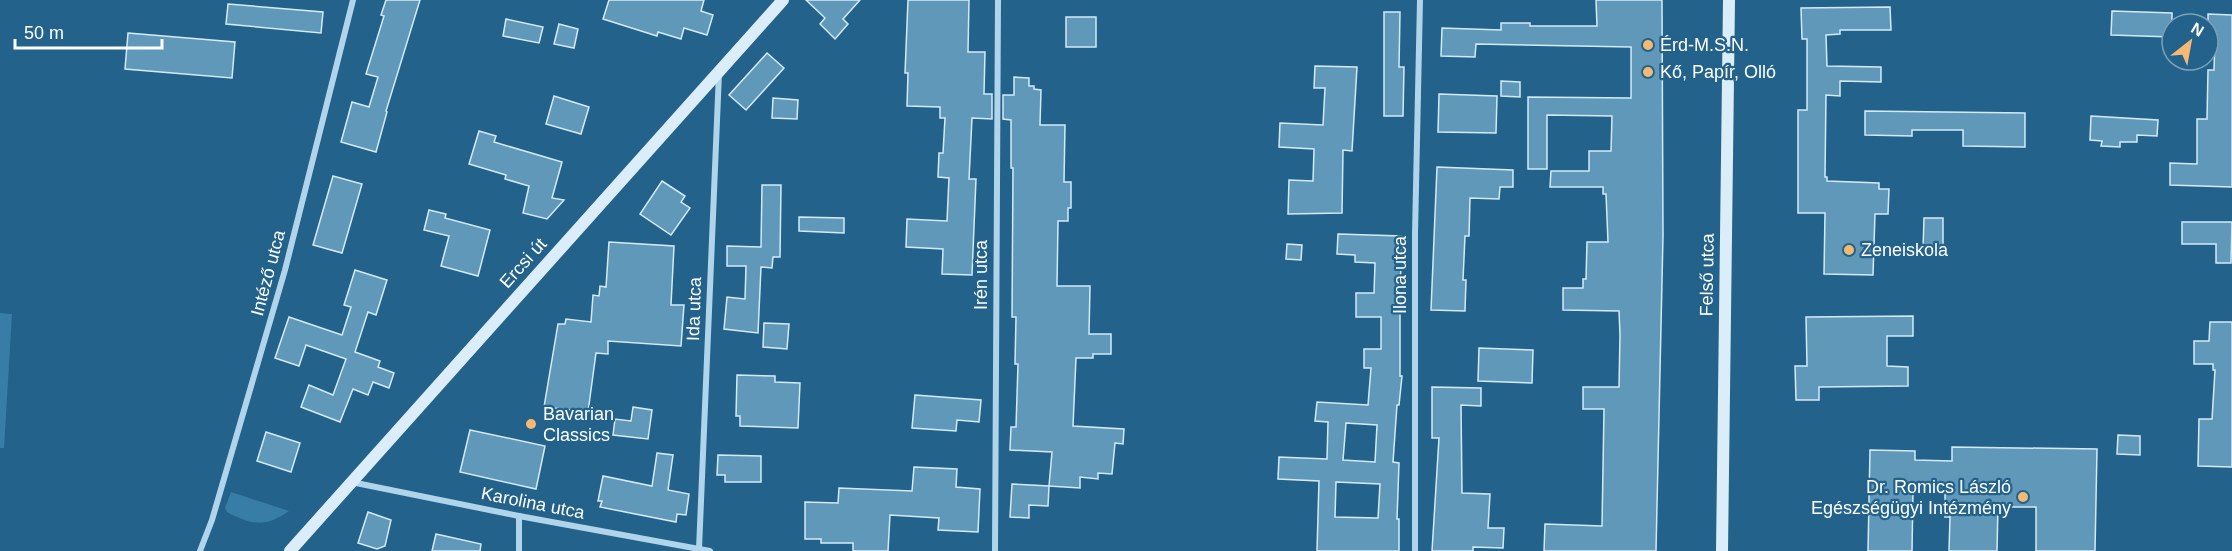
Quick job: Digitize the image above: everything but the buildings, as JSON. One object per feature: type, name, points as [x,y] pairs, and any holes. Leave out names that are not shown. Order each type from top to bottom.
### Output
[{"type":"main road","name":"Ercsi út","points":[[290,551],[783,0]]},
{"type":"main road","name":"Felső utca","points":[[1722,551],[1729,0]]},
{"type":"street","name":"Intéző utca","points":[[200,551],[212,520],[285,270],[353,0]]},
{"type":"street","name":"Irén utca","points":[[995,551],[998,0]]},
{"type":"street","name":"Ilona utca","points":[[1415,551],[1415,234],[1420,0]]},
{"type":"street","name":"Ida utca","points":[[699,549],[719,70]]},
{"type":"street","name":"Karolina utca","points":[[351,482],[710,551]]},
{"type":"street","points":[[519,516],[519,551]]},
{"type":"shaded area","points":[[0,313],[12,314],[4,448],[0,448]]},
{"type":"shaded area","points":[[231,492],[289,511],[265,522],[244,520],[227,512],[225,508]]},
{"type":"place","name":"Érd-M.S.N.","points":[[1648,45]]},
{"type":"place","name":"Kő, Papír, Olló","points":[[1648,72]]},
{"type":"place","name":"Zeneiskola","points":[[1849,250]]},
{"type":"place","name":"Bavarian Classics","points":[[531,424]]},
{"type":"place","name":"Dr. Romics László Egészségügyi Intézmény","points":[[2023,497]]}]
